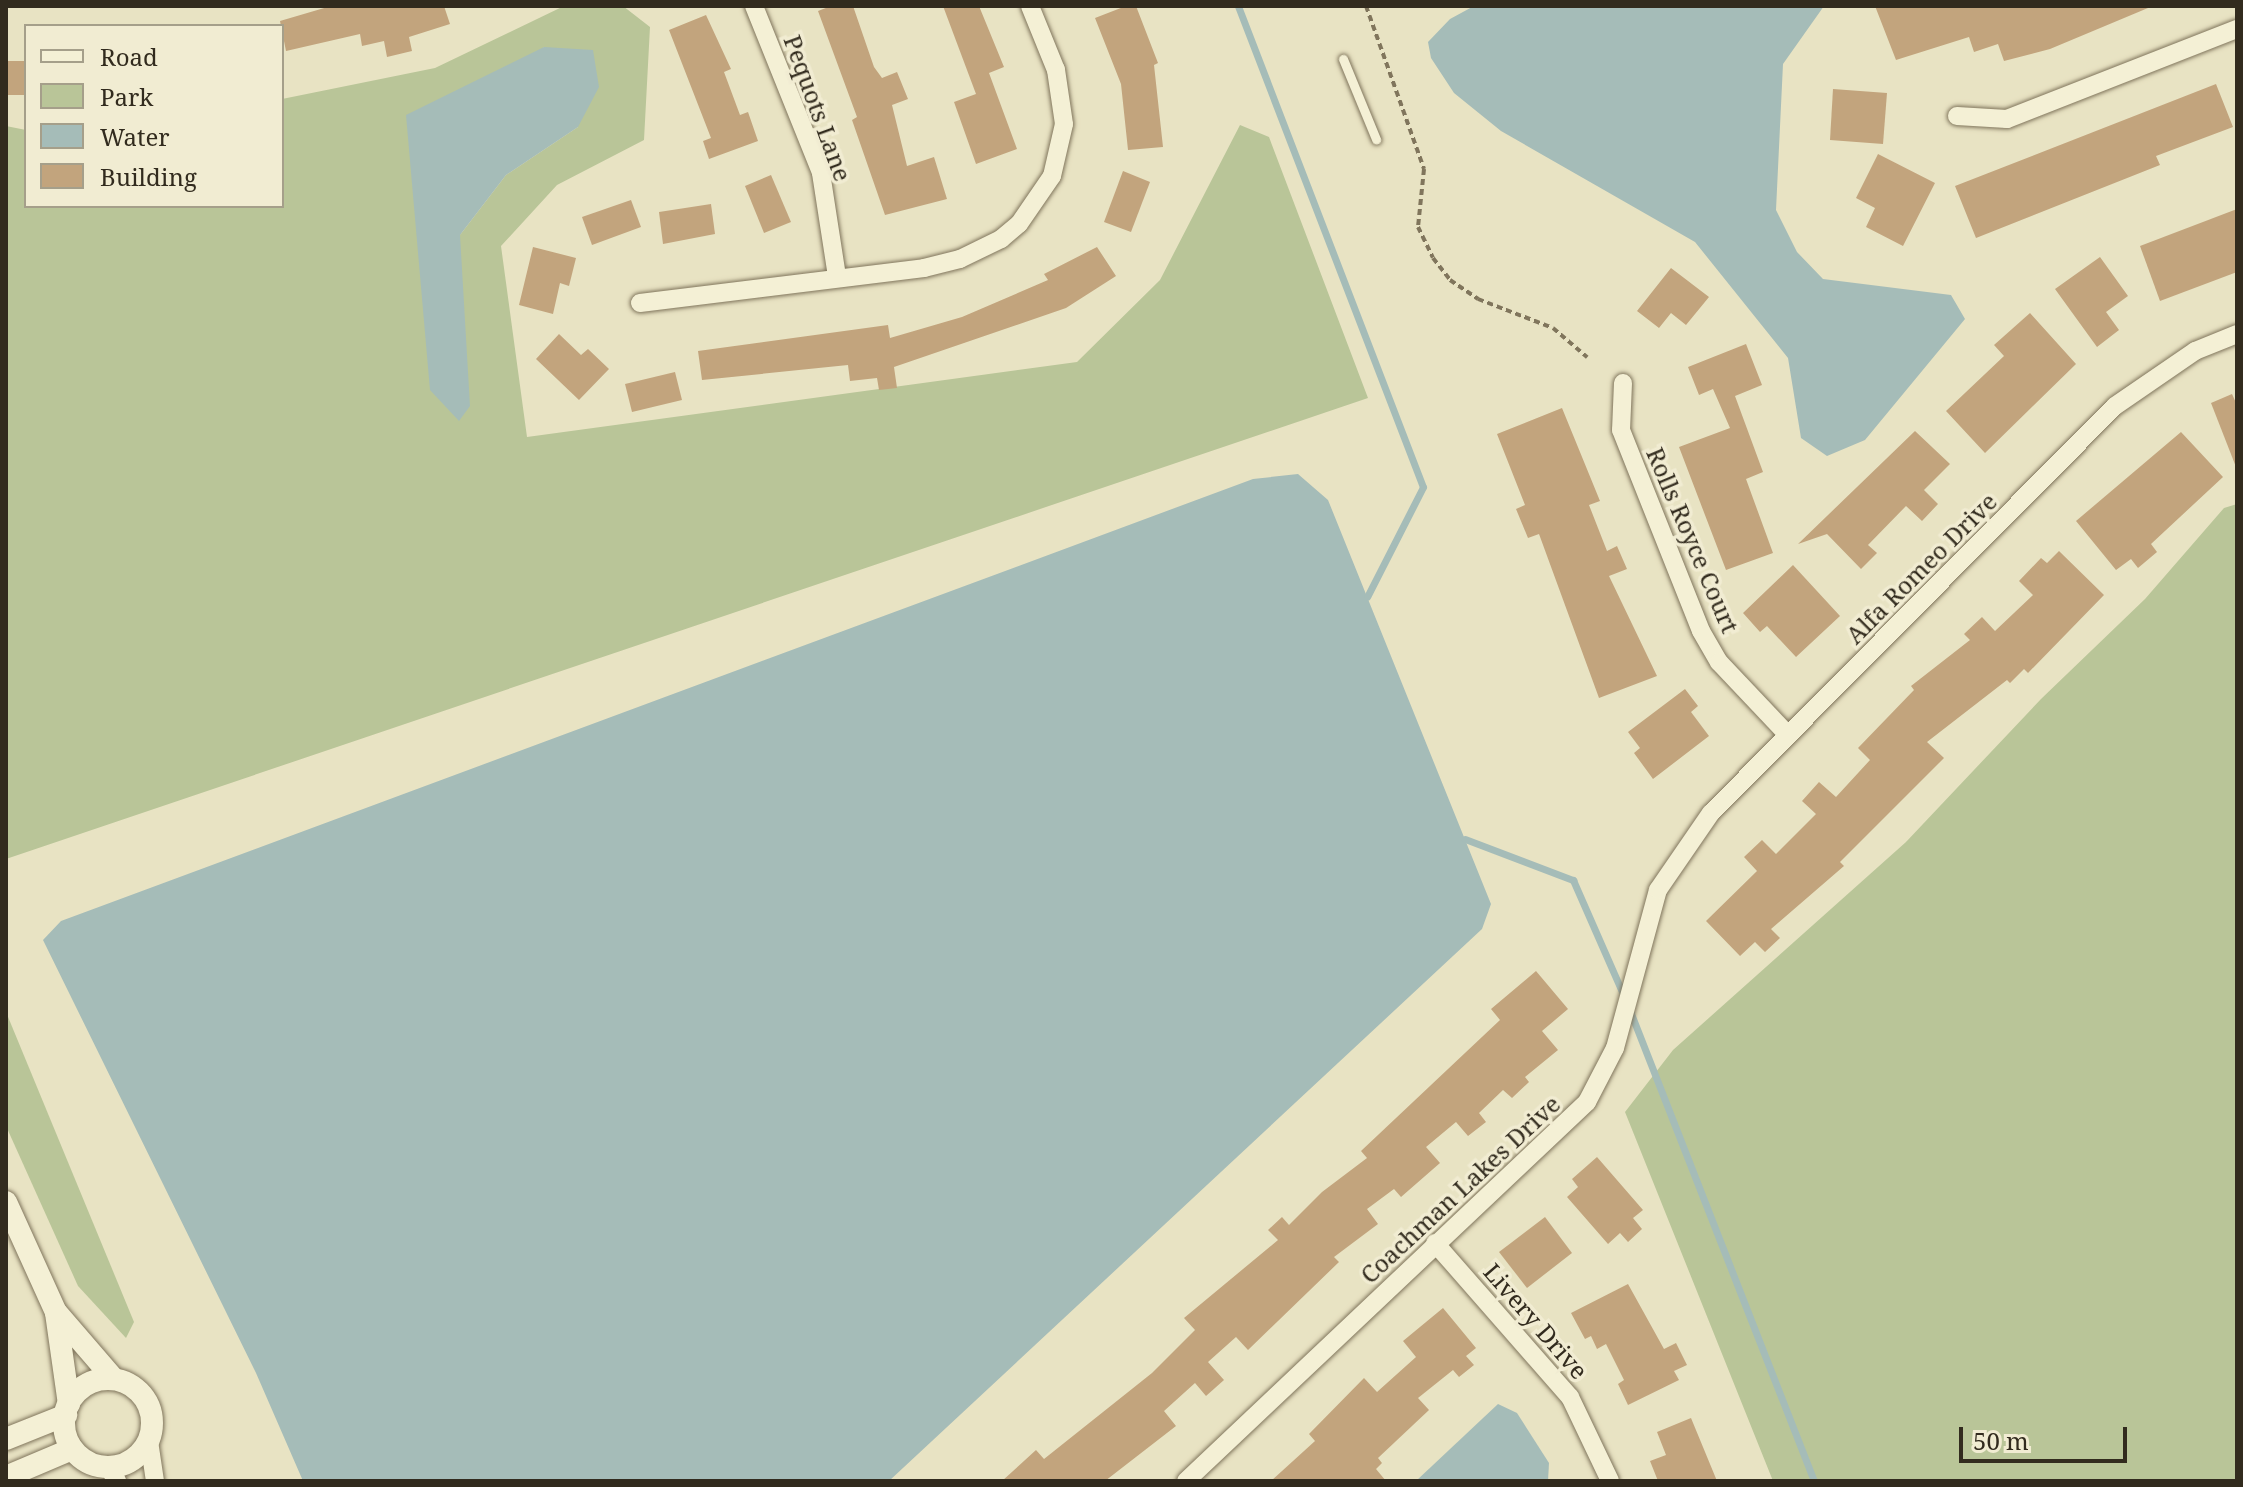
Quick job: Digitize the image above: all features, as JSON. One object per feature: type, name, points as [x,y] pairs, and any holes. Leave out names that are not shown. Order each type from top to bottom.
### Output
[{"type":"street","name":"Pequots Lane","points":[[754,6],[821,173],[837,276]]},
{"type":"street","points":[[640,303],[960,259],[1019,224],[1045,190],[1059,150],[1062,92],[1030,6]]},
{"type":"street","points":[[1957,116],[2007,119],[2237,29]]},
{"type":"street","name":"Alfa Romeo Drive","points":[[1669,871],[1711,813],[2115,406],[2174,364],[2237,334]]},
{"type":"street","name":"Rolls Royce Court","points":[[1623,383],[1621,430],[1701,631],[1719,662],[1788,735]]},
{"type":"street","name":"Coachman Lakes Drive","points":[[1186,1481],[1435,1243],[1566,1124],[1594,1091],[1615,1048],[1651,914],[1669,871]]},
{"type":"street","points":[[6,1202],[56,1312],[113,1378]]},
{"type":"street","name":"Livery Drive","points":[[1435,1243],[1570,1397],[1610,1481]]},
{"type":"street","points":[[56,1312],[72,1449],[89,1465],[112,1474],[132,1460],[149,1441]]},
{"type":"street","points":[[6,1439],[67,1410],[85,1384],[113,1378],[129,1383],[150,1408],[149,1441],[155,1481]]},
{"type":"street","points":[[6,1477],[72,1449]]},
{"type":"lane","points":[[1343,59],[1376,139]]},
{"type":"path","points":[[1366,6],[1424,169],[1418,227],[1433,258],[1450,280],[1478,299],[1553,328],[1587,357]]},
{"type":"green space","points":[[564,6],[623,6],[650,27],[644,140],[557,185],[501,246],[527,437],[1077,362],[1160,280],[1240,125],[1269,137],[1368,398],[6,859],[6,126],[24,130],[24,208],[284,208],[284,99],[435,68]],"holes":[[[544,47],[578,127],[506,175],[460,235]]]},
{"type":"green space","points":[[2237,504],[2237,1481],[1773,1481],[1625,1112],[1673,1050],[1906,842],[2041,699],[2145,599],[2224,508]]},
{"type":"green space","points":[[6,1012],[134,1322],[126,1338],[78,1286],[6,1126]]},
{"type":"water","points":[[1474,6],[1824,6],[1783,64],[1776,210],[1797,252],[1823,279],[1951,295],[1965,319],[1865,440],[1827,456],[1801,438],[1788,358],[1695,242],[1501,131],[1454,93],[1431,58],[1428,42],[1450,19]]},
{"type":"water","points":[[544,47],[593,50],[599,87],[578,127],[506,175],[460,235],[470,406],[459,421],[430,390],[406,115]]},
{"type":"water","points":[[1298,474],[1328,500],[1491,904],[1482,929],[889,1481],[303,1481],[256,1373],[43,940],[61,921],[1253,479]]},
{"type":"water","points":[[1498,1404],[1517,1413],[1549,1463],[1548,1481],[1416,1481]]},
{"type":"building","points":[[331,6],[444,6],[450,24],[409,37],[412,51],[387,57],[384,41],[362,46],[360,34],[286,51],[284,24],[280,21]]},
{"type":"building","points":[[831,6],[853,6],[874,67],[882,78],[897,72],[908,99],[892,105],[907,166],[934,157],[947,199],[885,215],[852,120],[857,117],[818,11]]},
{"type":"building","points":[[943,6],[979,6],[1004,67],[989,73],[1017,149],[976,164],[954,102],[976,94]]},
{"type":"building","points":[[1126,6],[1136,6],[1158,63],[1154,65],[1163,147],[1128,150],[1121,84],[1095,18]]},
{"type":"building","points":[[1875,6],[2148,8],[2050,49],[2004,61],[1998,44],[1974,52],[1969,37],[1896,60]]},
{"type":"building","points":[[706,15],[731,69],[724,72],[740,115],[748,112],[758,141],[709,159],[703,141],[711,138],[669,30]]},
{"type":"building","points":[[6,61],[24,61],[24,95],[6,95]]},
{"type":"building","points":[[2216,84],[2233,127],[2156,156],[2160,165],[1976,238],[1955,186]]},
{"type":"building","points":[[1833,89],[1887,93],[1883,144],[1830,140]]},
{"type":"building","points":[[1878,154],[1935,183],[1903,246],[1866,227],[1875,208],[1856,198]]},
{"type":"building","points":[[1123,171],[1150,182],[1131,232],[1104,222]]},
{"type":"building","points":[[771,175],[791,222],[764,233],[745,186]]},
{"type":"building","points":[[631,200],[641,227],[592,245],[582,217]]},
{"type":"building","points":[[711,204],[715,234],[663,244],[659,212]]},
{"type":"building","points":[[2237,209],[2237,272],[2160,301],[2140,246]]},
{"type":"building","points":[[533,247],[576,258],[569,286],[560,283],[553,314],[519,305]]},
{"type":"building","points":[[1097,247],[1116,276],[1066,308],[894,367],[897,388],[879,390],[877,378],[850,381],[848,365],[702,380],[698,351],[888,325],[890,338],[962,317],[1048,280],[1044,274]]},
{"type":"building","points":[[2100,257],[2128,296],[2106,312],[2119,330],[2097,347],[2055,289]]},
{"type":"building","points":[[1671,268],[1709,297],[1686,325],[1671,313],[1659,328],[1637,311]]},
{"type":"building","points":[[2030,313],[2076,364],[1985,453],[1946,411],[2004,356],[1994,345]]},
{"type":"building","points":[[559,334],[581,355],[588,349],[609,369],[579,400],[536,359]]},
{"type":"building","points":[[1746,344],[1762,385],[1735,396],[1763,472],[1746,479],[1773,553],[1726,570],[1679,447],[1730,428],[1713,389],[1699,395],[1688,367]]},
{"type":"building","points":[[675,372],[682,400],[632,412],[625,384]]},
{"type":"building","points":[[2232,394],[2237,405],[2236,467],[2211,403]]},
{"type":"building","points":[[1562,408],[1600,501],[1589,505],[1607,551],[1617,546],[1627,569],[1609,576],[1657,676],[1599,698],[1539,534],[1528,538],[1516,509],[1525,505],[1497,434]]},
{"type":"building","points":[[1915,431],[1950,464],[1924,490],[1938,504],[1922,521],[1906,506],[1868,545],[1877,553],[1861,569],[1827,534],[1798,544]]},
{"type":"building","points":[[2181,432],[2223,477],[2151,544],[2157,552],[2138,568],[2131,559],[2116,570],[2076,521]]},
{"type":"building","points":[[2059,551],[2104,595],[2028,673],[2024,669],[2010,683],[2007,680],[1927,742],[1944,758],[1840,862],[1844,866],[1771,929],[1780,938],[1765,952],[1755,942],[1740,956],[1706,921],[1757,871],[1744,857],[1762,840],[1776,854],[1816,814],[1802,801],[1819,782],[1836,797],[1870,760],[1858,748],[1914,690],[1911,686],[1970,640],[1964,634],[1982,617],[1995,631],[2033,595],[2019,581],[2041,558],[2047,563]]},
{"type":"building","points":[[1793,565],[1840,616],[1796,657],[1767,626],[1760,632],[1743,613]]},
{"type":"building","points":[[1685,689],[1698,706],[1691,712],[1709,736],[1653,779],[1634,753],[1640,748],[1628,732]]},
{"type":"building","points":[[1536,971],[1568,1009],[1542,1031],[1558,1050],[1525,1077],[1529,1082],[1512,1098],[1503,1090],[1479,1113],[1486,1122],[1468,1136],[1456,1122],[1426,1147],[1440,1163],[1401,1197],[1394,1189],[1367,1209],[1378,1224],[1334,1257],[1339,1262],[1248,1350],[1236,1337],[1208,1362],[1224,1380],[1206,1396],[1195,1383],[1164,1411],[1176,1426],[1105,1481],[1002,1481],[1036,1450],[1044,1459],[1152,1373],[1195,1330],[1184,1318],[1278,1240],[1268,1230],[1282,1217],[1289,1225],[1322,1192],[1367,1158],[1361,1151],[1500,1020],[1491,1009]]},
{"type":"building","points":[[1597,1157],[1643,1210],[1633,1218],[1642,1229],[1628,1242],[1620,1233],[1608,1244],[1567,1197],[1578,1187],[1572,1179]]},
{"type":"building","points":[[1545,1217],[1572,1253],[1527,1288],[1499,1252]]},
{"type":"building","points":[[1628,1284],[1664,1349],[1676,1343],[1687,1365],[1674,1371],[1679,1380],[1628,1405],[1618,1384],[1624,1380],[1606,1344],[1597,1349],[1591,1336],[1585,1339],[1571,1313]]},
{"type":"building","points":[[1443,1308],[1476,1348],[1466,1356],[1474,1365],[1459,1377],[1453,1370],[1418,1398],[1429,1410],[1378,1458],[1382,1463],[1376,1469],[1386,1481],[1271,1481],[1315,1441],[1309,1434],[1364,1378],[1377,1392],[1416,1357],[1403,1341]]},
{"type":"building","points":[[1691,1418],[1717,1481],[1658,1481],[1650,1461],[1666,1455],[1657,1432]]},
{"type":"waterway","points":[[1238,6],[1423,487],[1367,597]]},
{"type":"waterway","points":[[1465,839],[1573,880],[1624,996]]},
{"type":"waterway","points":[[1630,1011],[1814,1481]]}]
